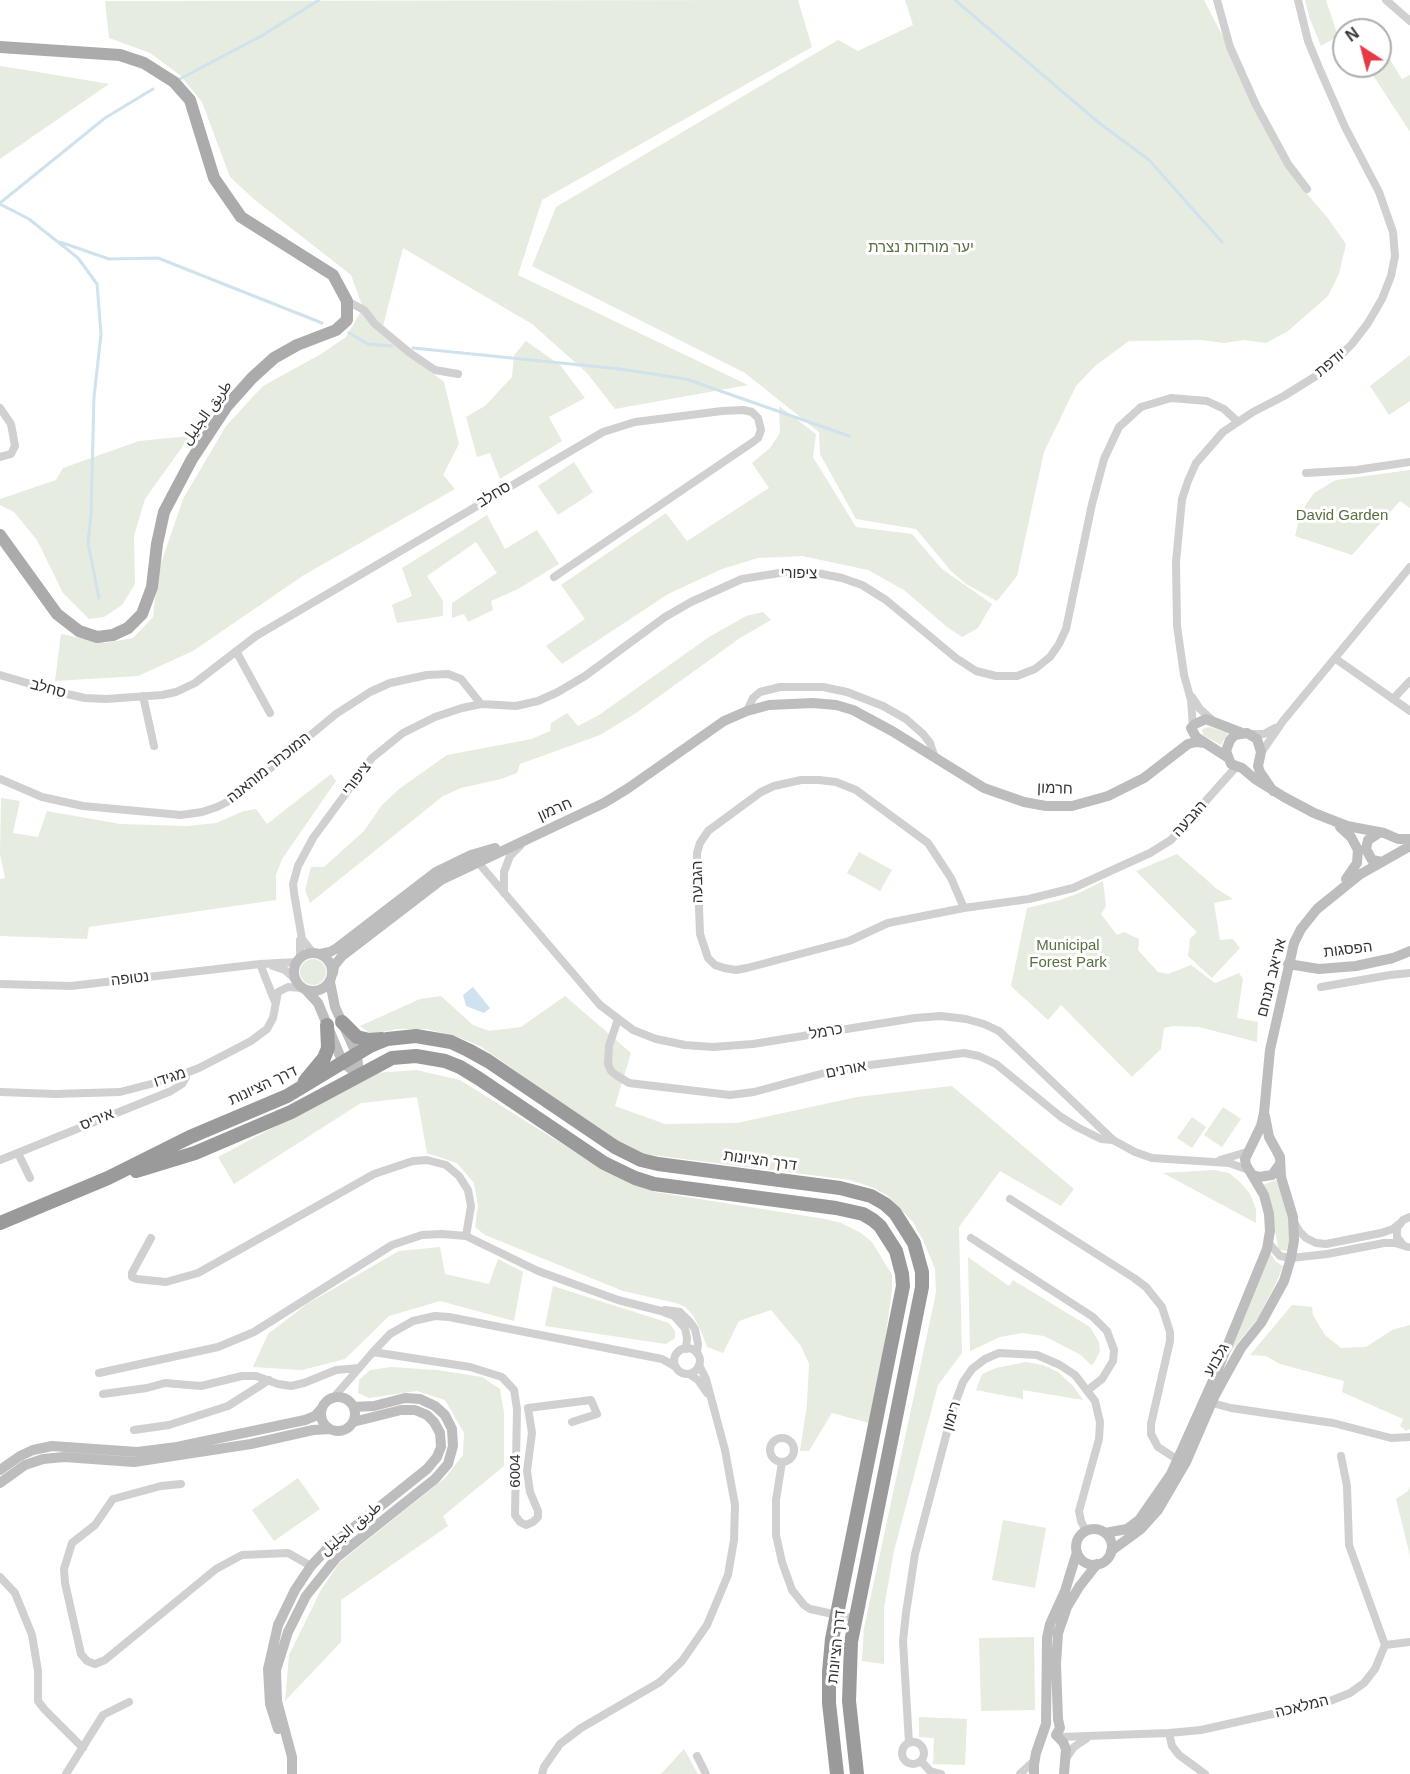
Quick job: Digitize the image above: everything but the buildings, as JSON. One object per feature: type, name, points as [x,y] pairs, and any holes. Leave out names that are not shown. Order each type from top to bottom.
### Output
[{"type":"highway","points":[[342,1022],[357,1037],[369,1040],[387,1039]]},
{"type":"highway","points":[[294,1092],[324,1058],[328,1048],[327,1025]]},
{"type":"highway","name":"דרך הציונות","points":[[0,1223],[108,1178],[190,1137],[294,1092],[357,1054],[387,1039],[416,1036],[451,1042],[488,1061],[615,1147],[641,1160],[857,1192],[871,1196],[885,1204],[895,1213],[914,1243],[922,1272],[922,1287],[851,1642],[848,1685],[857,1774]]},
{"type":"highway","name":"דרך הציונות","points":[[108,1178],[166,1163],[205,1149],[291,1112],[386,1061],[401,1056],[416,1056],[445,1061],[478,1077],[604,1163],[635,1178],[654,1184],[852,1211],[863,1214],[880,1226],[896,1251],[903,1286],[832,1640],[829,1685],[837,1774]]},
{"type":"main road","points":[[0,47],[120,55],[144,63],[174,82],[190,100],[214,178],[241,217],[333,275],[347,301]]},
{"type":"main road","name":"طريق الجليل","points":[[0,535],[57,614],[79,631],[97,637],[113,635],[128,628],[142,614],[152,587],[157,544],[164,512],[192,459],[227,406],[274,358],[297,345],[336,330],[347,320],[347,301]]},
{"type":"street","points":[[1217,0],[1230,47],[1256,105],[1288,164],[1306,189]]},
{"type":"street","name":"יודפת","points":[[1212,720],[1200,709],[1190,693],[1184,675],[1177,626],[1176,562],[1182,500],[1188,481],[1196,463],[1223,432],[1316,376],[1352,344],[1382,299],[1391,276],[1395,256],[1393,232],[1387,213],[1379,192],[1345,127],[1308,41],[1298,0]]},
{"type":"street","points":[[1386,0],[1410,21]]},
{"type":"street","points":[[347,301],[364,310],[375,324],[435,370],[458,374]]},
{"type":"street","name":"ציפורי","points":[[316,953],[302,939],[298,921],[293,884],[298,866],[313,838],[372,758],[403,733],[419,724],[462,708],[481,704],[516,706],[538,701],[585,676],[665,617],[691,602],[742,579],[792,572],[834,576],[862,585],[886,600],[956,658],[976,671],[996,676],[1017,676],[1035,669],[1050,657],[1066,629],[1092,504],[1104,459],[1119,427],[1141,407],[1171,398],[1207,401],[1224,409],[1238,422]]},
{"type":"street","points":[[0,408],[11,424],[15,446],[11,454],[0,458]]},
{"type":"street","name":"סחלב","points":[[0,675],[85,698],[106,699],[162,695],[186,688],[256,636],[603,432],[634,422],[722,411],[742,410],[752,412],[758,418],[761,430],[758,438],[753,442],[554,577]]},
{"type":"street","points":[[1306,473],[1356,470],[1410,462]]},
{"type":"street","points":[[1239,767],[1256,763],[1268,740],[1410,567]]},
{"type":"street","points":[[236,651],[270,713]]},
{"type":"street","points":[[1336,659],[1410,711]]},
{"type":"street","name":"המוכתר מוהאנה","points":[[0,779],[42,797],[84,806],[181,815],[202,812],[233,799],[336,714],[370,692],[390,683],[427,675],[448,674],[456,676],[465,683],[481,704]]},
{"type":"street","points":[[1393,699],[1410,681]]},
{"type":"street","name":"חרמון","points":[[747,711],[753,698],[760,692],[780,687],[823,687],[846,692],[883,706],[906,719],[930,742],[935,758]]},
{"type":"street","name":"יודפת","points":[[1190,693],[1192,727]]},
{"type":"street","points":[[143,696],[154,746]]},
{"type":"street","name":"חרמון","points":[[316,953],[330,952],[337,948],[423,880],[574,819],[614,797],[702,734],[724,721],[769,705],[792,702],[836,705],[869,718],[984,788],[1024,802],[1046,806],[1072,806],[1091,802],[1125,789],[1144,778],[1188,744],[1205,743]]},
{"type":"street","points":[[1273,790],[1260,772],[1260,745],[1257,740],[1212,720],[1206,719],[1192,727],[1196,737],[1273,790],[1299,806],[1347,826],[1410,840]]},
{"type":"street","points":[[1227,757],[1226,751],[1230,740],[1235,735],[1264,734],[1283,721]]},
{"type":"street","name":"חרמון","points":[[1171,757],[1192,727]]},
{"type":"street","name":"הגבעה","points":[[964,908],[951,878],[928,843],[856,790],[836,782],[801,780],[774,786],[761,792],[708,831],[697,853],[700,934],[708,958],[715,965],[724,969],[736,970],[849,941],[888,923],[964,908],[1029,899],[1073,888],[1162,847],[1239,767]]},
{"type":"street","points":[[1330,898],[1353,871],[1358,858],[1358,850],[1352,837],[1335,822]]},
{"type":"street","points":[[1347,826],[1361,838],[1372,860],[1386,860],[1394,851],[1394,844],[1384,834]]},
{"type":"street","points":[[1359,875],[1366,865],[1368,840],[1371,836],[1384,834]]},
{"type":"street","points":[[504,893],[504,872],[510,856],[527,839]]},
{"type":"street","name":"אריאב מנחם","points":[[1264,1113],[1270,1050],[1288,964],[1301,929],[1313,913],[1359,875],[1410,846]]},
{"type":"street","name":"חרמון","points":[[331,978],[334,966],[342,956],[429,888],[475,859]]},
{"type":"street","name":"כרמל","points":[[475,859],[600,1005],[633,1030],[656,1040],[713,1047],[753,1044],[915,1018],[940,1016],[966,1019],[999,1031],[1113,1140],[1135,1152],[1152,1158],[1229,1163],[1251,1173]]},
{"type":"street","name":"ציפורי","points":[[298,921],[299,960]]},
{"type":"street","name":"הפסגות","points":[[1288,964],[1319,969],[1356,966],[1393,958],[1410,951]]},
{"type":"street","points":[[316,953],[329,961],[331,996],[357,1054],[358,1075],[344,1063],[318,1003],[301,986],[294,967],[299,960],[316,953]]},
{"type":"street","name":"נטופה","points":[[0,984],[71,986],[299,960]]},
{"type":"street","points":[[260,964],[275,1002]]},
{"type":"street","name":"נטופה","points":[[260,964],[285,970],[301,986]]},
{"type":"street","points":[[1321,987],[1390,975],[1410,974]]},
{"type":"street","points":[[275,1002],[278,992],[288,987],[301,986],[320,990],[331,978]]},
{"type":"street","name":"מגידו","points":[[0,1092],[55,1094],[120,1092],[185,1073],[251,1041],[267,1029],[273,1018],[275,1002]]},
{"type":"street","name":"אורנים","points":[[618,1019],[609,1046],[609,1064],[611,1071],[629,1083],[730,1095],[754,1092],[824,1073],[964,1053],[979,1056],[996,1064],[1060,1117],[1077,1127],[1101,1139],[1113,1140]]},
{"type":"street","name":"איריס","points":[[0,1160],[171,1091],[182,1084],[186,1077],[185,1073]]},
{"type":"street","points":[[1264,1113],[1269,1137],[1278,1152],[1280,1164],[1272,1175],[1259,1177],[1251,1173],[1245,1159],[1264,1113]]},
{"type":"street","points":[[1249,1150],[1262,1142],[1275,1147]]},
{"type":"street","name":"כרמל","points":[[1210,1162],[1249,1150]]},
{"type":"street","points":[[18,1153],[30,1178]]},
{"type":"street","points":[[151,1238],[132,1277],[166,1282],[198,1273],[374,1174],[413,1161],[427,1160],[446,1165],[459,1176],[468,1190],[471,1206],[466,1236]]},
{"type":"street","name":"גלבוע","points":[[1111,1551],[1141,1529],[1158,1510],[1186,1462],[1212,1403],[1241,1348],[1261,1323],[1274,1300],[1291,1258],[1294,1240],[1293,1221],[1281,1177],[1280,1164]]},
{"type":"street","name":"גלבוע","points":[[1106,1533],[1127,1529],[1138,1520],[1171,1474],[1219,1368],[1267,1249],[1269,1214],[1264,1196],[1251,1173]]},
{"type":"street","points":[[1010,1199],[1134,1278],[1146,1287],[1162,1307],[1170,1332],[1170,1341],[1151,1424],[1151,1434],[1158,1447],[1178,1460]]},
{"type":"street","points":[[1293,1221],[1306,1238],[1316,1243],[1326,1244],[1382,1233],[1393,1229],[1402,1220],[1410,1217]]},
{"type":"street","points":[[1399,1224],[1397,1237],[1403,1245],[1409,1247]]},
{"type":"street","points":[[99,1373],[218,1347],[245,1336],[392,1245],[422,1235],[442,1234],[466,1236],[538,1270],[618,1300],[674,1316],[685,1328],[687,1338],[675,1359],[676,1367]]},
{"type":"street","points":[[971,1238],[1093,1317],[1107,1331],[1114,1350],[1113,1361],[1102,1379],[1088,1390]]},
{"type":"street","points":[[1268,1242],[1280,1256],[1291,1258],[1320,1256],[1384,1243],[1409,1247]]},
{"type":"street","points":[[661,1311],[680,1312],[695,1329],[697,1353],[700,1360],[696,1371],[689,1374]]},
{"type":"street","points":[[0,1470],[33,1450],[52,1446],[105,1451],[147,1451],[305,1420],[315,1416],[329,1399],[334,1397],[390,1334],[413,1321],[435,1316],[662,1359],[676,1367],[681,1373],[689,1374],[698,1380],[709,1396]]},
{"type":"street","points":[[648,1356],[682,1350],[697,1353]]},
{"type":"street","name":"6004","points":[[374,1352],[470,1367],[502,1377],[513,1390],[517,1409],[515,1515],[520,1522],[526,1525],[538,1517],[538,1511],[530,1492],[527,1471],[532,1433],[528,1408]]},
{"type":"street","name":"רימון","points":[[909,1743],[903,1641],[918,1543],[953,1409],[963,1382],[972,1369],[985,1359],[999,1353],[1037,1355],[1060,1365],[1075,1375],[1088,1390],[1099,1411],[1101,1422],[1099,1439],[1079,1511],[1086,1531]]},
{"type":"street","points":[[542,1774],[544,1767],[560,1744],[581,1728],[660,1682],[682,1661],[708,1625],[728,1575],[734,1540],[735,1505],[725,1450],[706,1379],[699,1365]]},
{"type":"street","points":[[103,1394],[165,1383],[201,1386],[242,1376],[256,1376],[291,1386],[336,1370],[358,1368]]},
{"type":"street","points":[[134,1430],[169,1425],[219,1409],[252,1392],[269,1380]]},
{"type":"street","points":[[0,1483],[25,1465],[43,1459],[64,1457],[134,1462],[251,1444],[313,1430],[341,1431],[353,1422],[354,1407],[346,1398],[334,1397]]},
{"type":"street","name":"طريق الجليل","points":[[292,1774],[292,1757],[277,1701],[276,1670],[288,1632],[306,1596],[337,1557],[435,1479],[448,1464],[453,1446],[452,1429],[445,1415],[435,1406],[420,1399],[405,1398],[374,1406],[354,1407]]},
{"type":"street","points":[[517,1409],[591,1400],[597,1414],[572,1422]]},
{"type":"street","points":[[1212,1403],[1230,1408],[1334,1423],[1390,1438],[1410,1437]]},
{"type":"street","points":[[322,1408],[321,1419],[330,1429]]},
{"type":"street","name":"طريق الجليل","points":[[286,1774],[286,1757],[270,1704],[268,1669],[278,1625],[295,1590],[311,1566],[328,1548],[427,1469],[437,1457],[441,1447],[440,1433],[434,1422],[427,1415],[415,1410],[401,1410],[353,1422]]},
{"type":"street","points":[[1341,1456],[1347,1486],[1349,1545],[1385,1645],[1410,1642]]},
{"type":"street","points":[[782,1462],[774,1516],[782,1562],[792,1590],[804,1605],[856,1619]]},
{"type":"street","points":[[181,1484],[161,1486],[113,1499],[95,1525],[72,1543],[64,1569],[65,1583],[81,1654],[87,1661],[95,1664],[105,1660],[216,1569],[242,1555],[288,1553],[311,1566]]},
{"type":"street","points":[[1034,1774],[1035,1760],[1046,1724],[1047,1638],[1050,1624],[1069,1579],[1079,1538],[1086,1531],[1096,1529],[1106,1533],[1111,1541],[1111,1551],[1106,1560],[1097,1564],[1079,1587],[1067,1607],[1058,1633],[1056,1664],[1060,1728],[1058,1736],[1066,1749],[1064,1774]]},
{"type":"street","points":[[1077,1552],[1083,1560],[1097,1564]]},
{"type":"street","points":[[0,1577],[15,1593],[32,1635],[38,1671],[38,1701],[83,1748]]},
{"type":"street","name":"המלאכה","points":[[1058,1736],[1090,1737],[1169,1733],[1224,1725],[1330,1701],[1350,1693],[1364,1683],[1375,1669],[1385,1645]]},
{"type":"street","points":[[66,1774],[103,1715],[129,1702]]},
{"type":"street","points":[[1169,1733],[1172,1746],[1179,1755],[1205,1774]]},
{"type":"street","points":[[1041,1741],[1050,1735],[1058,1736]]},
{"type":"street","points":[[1066,1758],[1074,1747],[1090,1737]]},
{"type":"street","points":[[916,1742],[922,1747],[924,1756],[921,1761],[911,1764],[902,1757],[903,1748],[909,1743],[916,1742]]},
{"type":"street","points":[[697,1756],[706,1774]]},
{"type":"street","points":[[1020,1774],[1035,1760]]},
{"type":"street","points":[[921,1761],[930,1772],[941,1774]]},
{"type":"green space","points":[[798,0],[812,47],[542,200],[518,275],[748,385],[615,409],[587,373],[532,324],[403,248],[381,334],[444,382],[459,444],[443,475],[455,489],[304,575],[193,651],[138,676],[55,681],[61,634],[105,643],[133,638],[153,617],[158,572],[183,499],[226,426],[263,386],[321,354],[346,337],[363,308],[351,275],[255,200],[230,177],[202,102],[180,75],[150,53],[109,38],[105,1]]},
{"type":"green space","name":"יער מורדות נצרת","points":[[905,0],[1204,0],[1270,128],[1278,154],[1346,244],[1339,274],[1328,296],[1288,331],[1266,343],[1244,340],[1224,343],[1201,340],[1129,341],[1095,366],[1076,386],[1044,452],[1017,576],[997,601],[966,584],[951,571],[916,529],[856,519],[820,454],[819,432],[745,373],[532,266],[556,207],[838,40],[858,51],[913,25]]},
{"type":"green space","points":[[1305,0],[1326,0],[1332,18],[1332,40],[1321,46]]},
{"type":"green space","points":[[1392,63],[1402,79],[1410,75],[1410,132],[1375,78],[1392,78]]},
{"type":"green space","points":[[0,66],[32,71],[109,84],[0,159]]},
{"type":"green space","points":[[526,341],[560,365],[585,398],[549,417],[562,441],[500,479],[490,453],[477,457],[466,417],[485,406],[512,377],[514,355]]},
{"type":"green space","points":[[1410,355],[1410,401],[1389,415],[1370,386]]},
{"type":"green space","points":[[779,406],[816,434],[813,457],[856,527],[912,534],[942,569],[992,604],[978,628],[962,637],[904,590],[868,570],[802,556],[758,558],[722,569],[668,594],[562,664],[546,646],[585,619],[561,585],[666,513],[687,541],[769,488],[752,463],[770,448],[780,433]]},
{"type":"green space","points":[[190,436],[145,499],[134,536],[135,584],[122,605],[104,617],[89,619],[63,593],[37,540],[14,512],[0,505],[0,499],[56,480],[63,468],[139,441]]},
{"type":"green space","points":[[574,462],[593,492],[558,515],[538,486]]},
{"type":"green space","name":"David Garden","points":[[1410,470],[1410,508],[1400,501],[1352,555],[1295,536],[1301,512],[1314,493],[1336,480]]},
{"type":"green space","points":[[487,515],[505,549],[537,530],[559,564],[518,589],[491,601],[493,610],[468,622],[464,614],[452,618],[452,603],[497,573],[476,542],[427,576],[443,601],[443,616],[397,623],[392,605],[412,596],[402,568]]},
{"type":"green space","points":[[763,612],[771,620],[740,638],[636,713],[600,735],[520,764],[517,773],[461,788],[443,796],[310,903],[305,890],[311,867],[324,867],[364,831],[382,805],[399,789],[447,755],[532,739],[550,731],[551,723],[567,713],[578,726],[599,715],[709,637],[746,616]]},
{"type":"green space","points":[[1210,727],[1228,733],[1221,745],[1203,735],[1202,729]]},
{"type":"green space","points":[[331,774],[336,781],[282,859],[276,875],[276,900],[89,927],[87,939],[0,936],[0,879],[5,878],[0,854],[1,798],[20,801],[13,833],[38,837],[47,811],[120,824],[187,826],[216,823],[244,811],[256,809],[267,824]]},
{"type":"green space","points":[[859,852],[892,870],[880,891],[847,873]]},
{"type":"green space","points":[[1177,854],[1217,889],[1233,899],[1214,903],[1220,940],[1233,939],[1240,948],[1212,978],[1188,956],[1190,939],[1197,932],[1136,871]]},
{"type":"green space","name":"Municipal Forest Park","points":[[1103,881],[1106,906],[1101,914],[1117,935],[1124,932],[1139,939],[1138,950],[1158,972],[1168,974],[1191,965],[1215,983],[1239,973],[1243,979],[1237,1018],[1258,1022],[1257,1042],[1199,1027],[1164,1028],[1161,1049],[1132,1077],[1061,1005],[1048,1020],[1011,986],[1027,908],[1060,900]]},
{"type":"green space","points":[[313,959],[322,963],[326,972],[322,981],[313,985],[304,981],[300,972],[304,963]]},
{"type":"green space","points":[[441,996],[473,1025],[489,1031],[521,1027],[565,996],[631,1053],[615,1106],[665,1124],[737,1123],[857,1097],[952,1086],[1074,1189],[1061,1206],[1000,1171],[959,1227],[962,1353],[938,1385],[894,1551],[884,1608],[884,1664],[862,1661],[864,1628],[936,1293],[935,1269],[913,1222],[888,1196],[874,1188],[850,1180],[644,1154],[616,1141],[480,1046],[458,1037],[427,1029],[397,1029],[371,1034],[360,1026],[420,999]]},
{"type":"green space","points":[[416,1070],[460,1080],[604,1170],[655,1192],[825,1219],[841,1223],[861,1233],[872,1242],[892,1275],[892,1291],[873,1424],[832,1413],[809,1451],[800,1451],[807,1404],[809,1364],[801,1346],[771,1310],[739,1321],[723,1353],[707,1347],[693,1315],[685,1307],[623,1291],[485,1235],[475,1227],[478,1206],[474,1183],[457,1163],[427,1153],[417,1097],[361,1103],[234,1184],[218,1157],[375,1073]]},
{"type":"green space","points":[[1223,1107],[1241,1119],[1222,1147],[1204,1135]]},
{"type":"green space","points":[[1192,1117],[1206,1127],[1192,1148],[1177,1138]]},
{"type":"green space","points":[[1214,1170],[1229,1173],[1250,1194],[1256,1209],[1256,1223],[1163,1173]]},
{"type":"green space","points":[[1276,1180],[1289,1220],[1290,1233],[1287,1251],[1280,1250],[1278,1247],[1273,1218],[1262,1185]]},
{"type":"green space","points":[[440,1247],[445,1274],[489,1284],[498,1259],[523,1272],[514,1321],[440,1301],[389,1316],[345,1359],[302,1370],[253,1367],[268,1334],[307,1304],[399,1251]]},
{"type":"green space","points":[[1270,1253],[1276,1262],[1283,1266],[1276,1283],[1258,1318],[1224,1360]]},
{"type":"green space","points":[[968,1257],[1009,1286],[1013,1280],[1090,1327],[1099,1342],[1100,1351],[1094,1363],[1091,1365],[1081,1355],[1044,1336],[1022,1333],[1000,1337],[970,1351]]},
{"type":"green space","points":[[553,1286],[669,1323],[675,1331],[675,1338],[666,1344],[545,1326]]},
{"type":"green space","points":[[1292,1305],[1312,1307],[1313,1315],[1325,1335],[1341,1348],[1366,1347],[1392,1330],[1410,1325],[1410,1429],[1406,1431],[1400,1426],[1403,1419],[1342,1392],[1344,1381],[1280,1364],[1266,1356],[1250,1355]]},
{"type":"green space","points":[[1026,1362],[1043,1365],[1058,1372],[1073,1386],[1083,1400],[1023,1390],[1023,1399],[976,1390],[982,1374],[996,1368]]},
{"type":"green space","points":[[391,1367],[437,1370],[482,1377],[500,1389],[504,1413],[504,1466],[443,1516],[448,1526],[341,1600],[341,1642],[285,1701],[289,1655],[321,1590],[339,1563],[445,1478],[463,1455],[464,1433],[445,1400],[417,1391],[369,1398],[358,1393],[359,1380],[370,1370]]},
{"type":"green space","points":[[298,1478],[320,1509],[274,1541],[252,1510]]},
{"type":"green space","points":[[1410,1487],[1410,1556],[1396,1499]]},
{"type":"green space","points":[[1003,1520],[1046,1528],[1035,1588],[992,1580]]},
{"type":"green space","points":[[1034,1637],[1035,1710],[981,1711],[979,1638]]},
{"type":"green space","points":[[919,1717],[967,1719],[965,1765],[933,1764],[934,1738],[919,1737]]},
{"type":"green space","points":[[684,1749],[698,1774],[661,1774]]},
{"type":"water","points":[[473,987],[490,1008],[484,1013],[466,1006],[463,995]]},
{"type":"waterway","points":[[178,80],[263,35],[319,0]]},
{"type":"waterway","points":[[955,0],[1098,122],[1149,160],[1222,242]]},
{"type":"waterway","points":[[0,203],[105,118],[153,89]]},
{"type":"waterway","points":[[0,204],[29,219],[78,258],[97,284],[101,334],[94,397],[91,514],[88,543],[99,598]]},
{"type":"waterway","points":[[60,242],[109,259],[158,258],[322,323]]},
{"type":"waterway","points":[[349,333],[368,344],[392,346]]},
{"type":"waterway","points":[[413,348],[620,369],[686,379],[849,436]]}]
